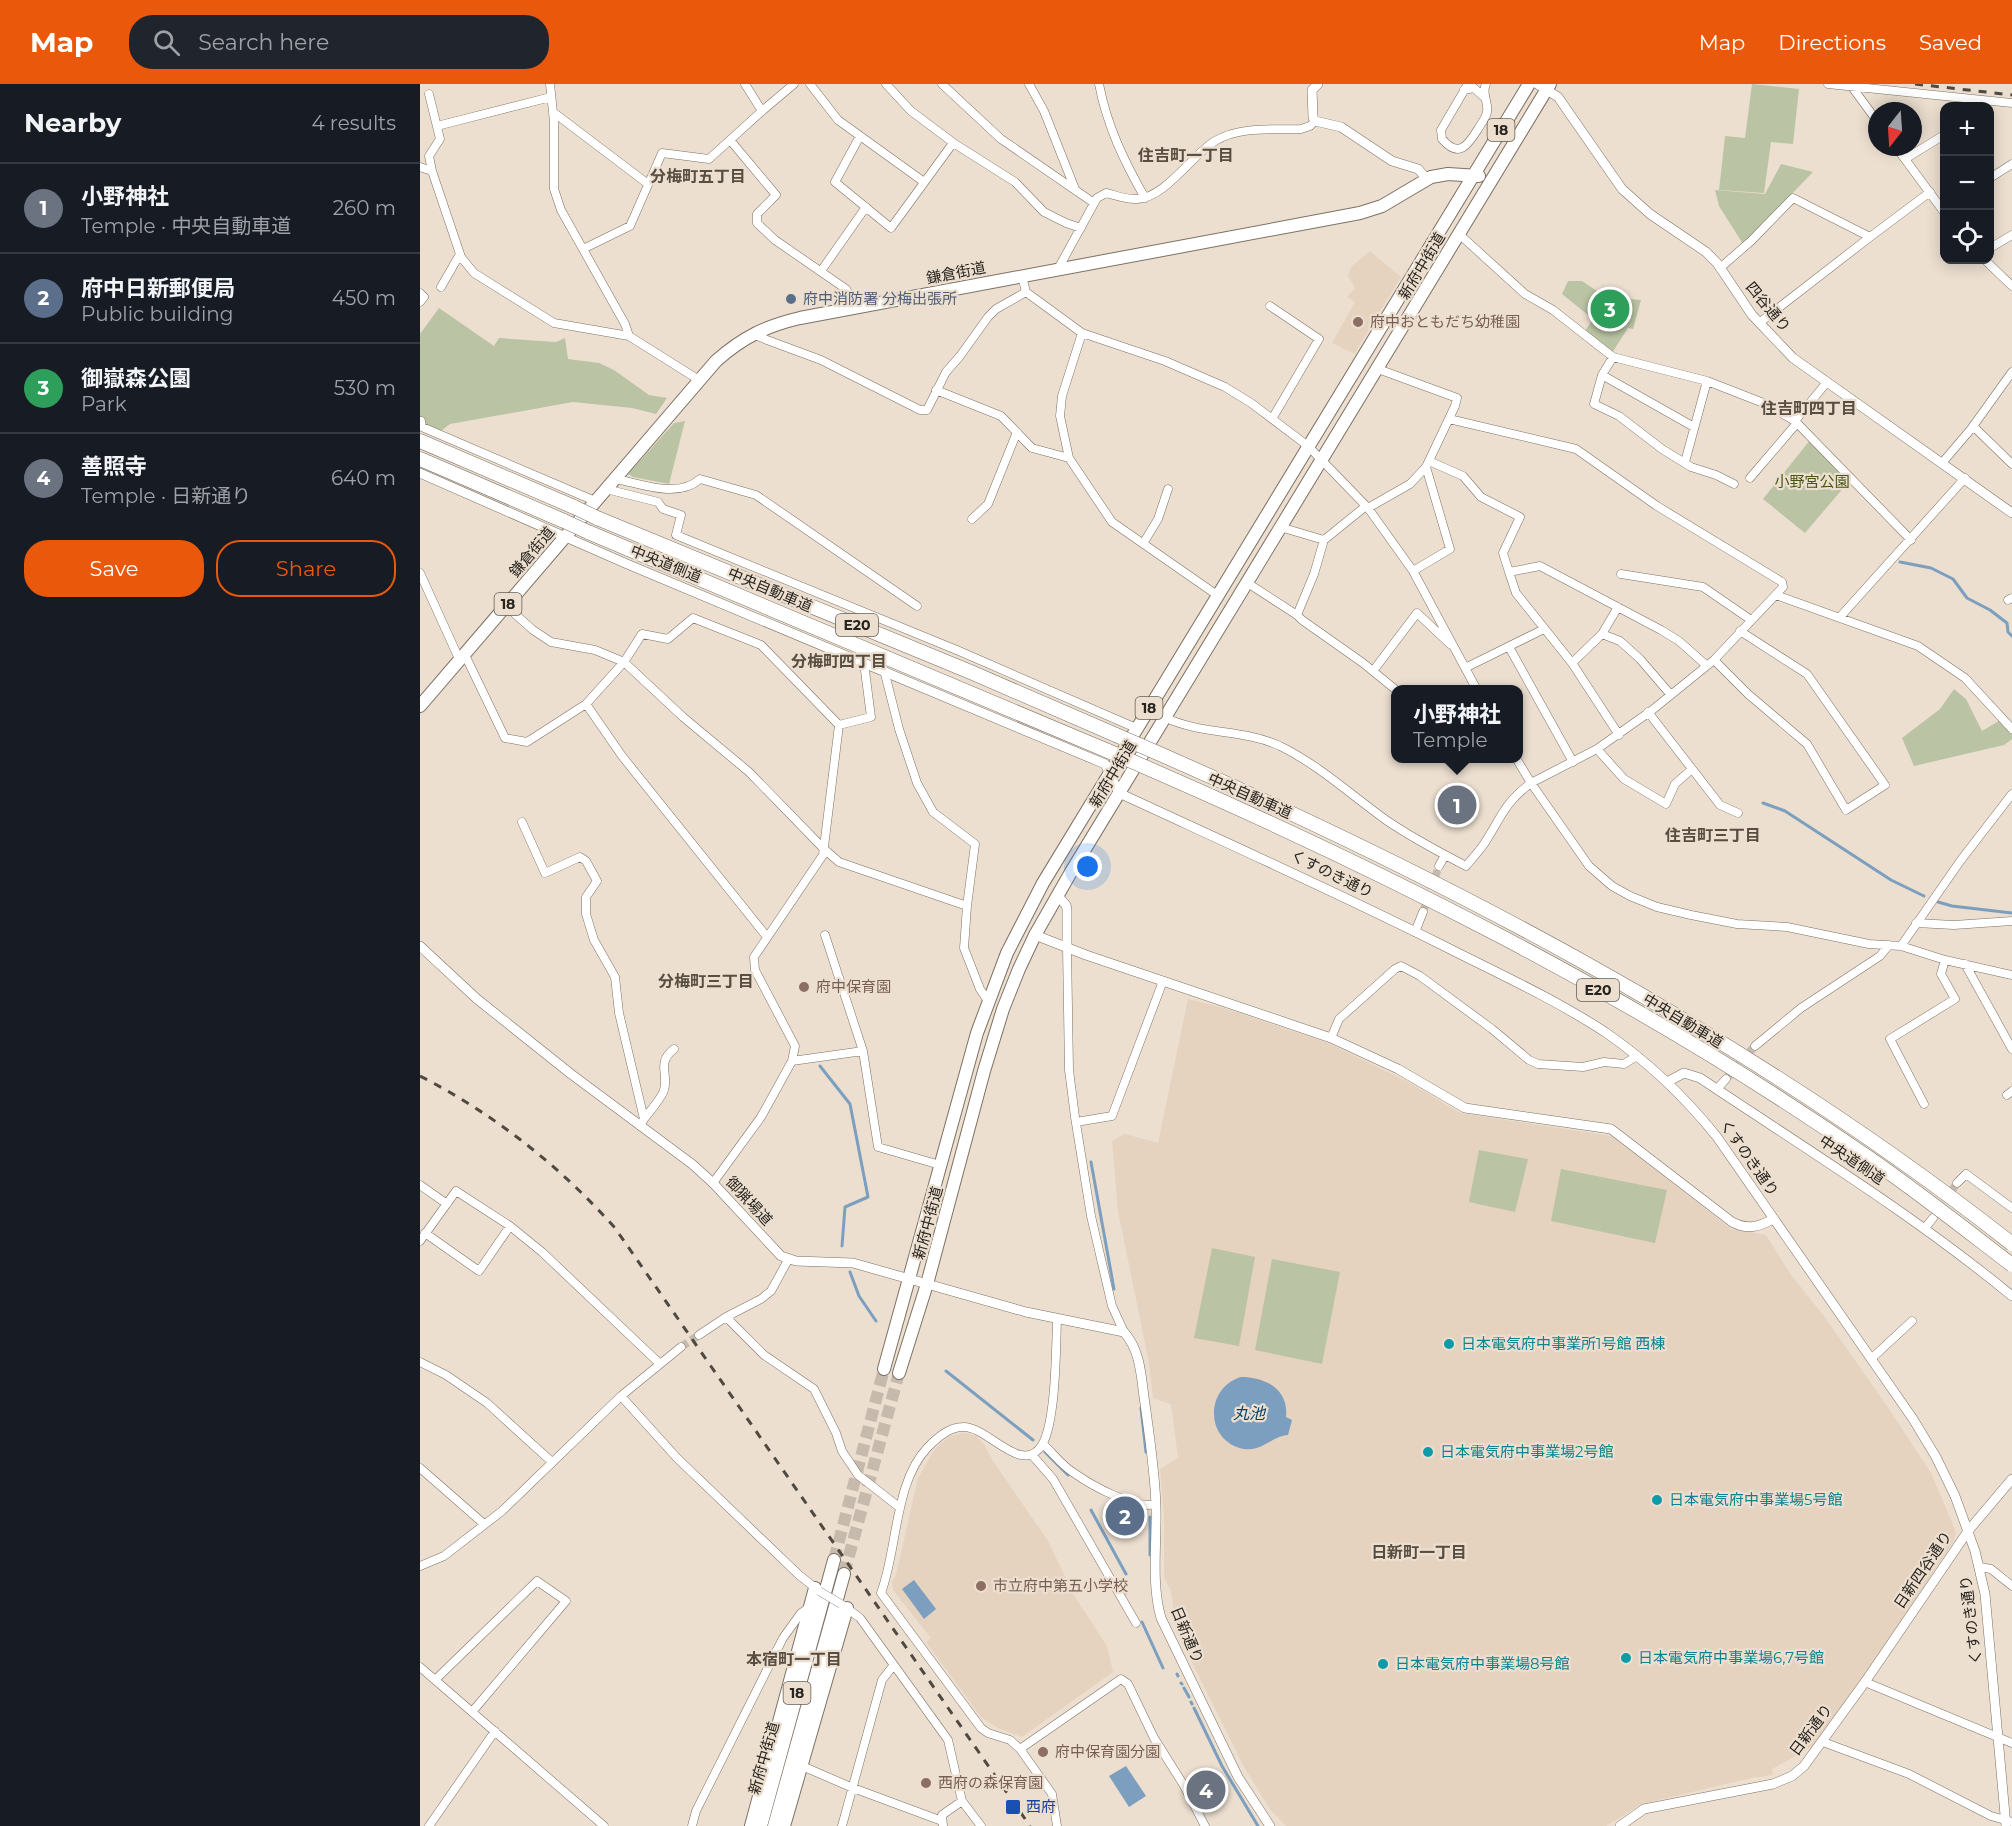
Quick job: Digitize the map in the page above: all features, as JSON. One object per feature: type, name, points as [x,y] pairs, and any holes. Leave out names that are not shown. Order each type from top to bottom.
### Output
[{"type":"highway","name":"中央自動車道","points":[[420,441],[1161,754],[1446,889],[1700,1030],[1881,1146],[2012,1244]]},
{"type":"highway","name":"中央自動車道","points":[[420,459],[1152,770],[1312,842],[1440,905],[1571,974],[1691,1044],[1795,1109],[1879,1165],[2012,1265]]},
{"type":"main road","name":"18","points":[[1474,176],[1529,84]]},
{"type":"main road","name":"18","points":[[1495,174],[1544,86]]},
{"type":"main road","name":"鎌倉街道","points":[[420,706],[699,381],[728,350],[773,324],[1360,213],[1382,206],[1427,179],[1442,174],[1474,176],[1495,174]]},
{"type":"main road","name":"新府中街道","points":[[899,1373],[927,1284],[996,1030],[1019,969],[1035,935],[1164,717],[1495,174]]},
{"type":"main road","name":"新府中街道","points":[[884,1369],[988,1001],[1007,953],[1037,893],[1136,728],[1474,176]]},
{"type":"main road","name":"新府中街道","points":[[760,1826],[834,1560]]},
{"type":"main road","name":"新府中街道","points":[[774,1826],[844,1574]]},
{"type":"main road","points":[[751,1826],[810,1607],[817,1589]]},
{"type":"main road","points":[[784,1826],[844,1606]]},
{"type":"street","points":[[550,84],[553,112],[554,189],[561,210],[625,324],[629,336]]},
{"type":"street","points":[[744,84],[762,111]]},
{"type":"street","points":[[583,249],[630,226],[662,153],[708,159],[794,84]]},
{"type":"street","points":[[810,84],[838,120],[924,182]]},
{"type":"street","points":[[886,84],[911,111],[953,143],[1015,182],[1044,212],[1081,228]]},
{"type":"street","points":[[942,84],[1001,139],[1094,202]]},
{"type":"street","points":[[1029,84],[1060,147],[1075,189]]},
{"type":"street","points":[[1099,84],[1109,127],[1145,198]]},
{"type":"street","points":[[1315,121],[1312,90],[1318,84]]},
{"type":"street","points":[[1485,98],[1474,88],[1466,87],[1441,130],[1442,139],[1454,148],[1460,149],[1468,145],[1486,116],[1487,105],[1484,88],[1486,84]]},
{"type":"street","points":[[1828,84],[1980,102]]},
{"type":"street","name":"四谷通り","points":[[1544,86],[1558,97],[1622,189],[1650,214],[1700,247],[1720,268],[1759,323],[1793,358],[2012,513]]},
{"type":"street","points":[[1852,87],[1868,109]]},
{"type":"street","points":[[429,94],[440,139],[429,156],[432,171],[460,254],[474,273],[554,323],[629,336],[699,381]]},
{"type":"street","points":[[437,126],[551,97]]},
{"type":"street","points":[[1994,103],[2012,103]]},
{"type":"street","points":[[553,112],[648,184]]},
{"type":"street","points":[[1058,269],[1097,198],[1106,193],[1135,200],[1145,198],[1171,182],[1214,142],[1236,132],[1301,129],[1310,126],[1315,121]]},
{"type":"street","points":[[1315,121],[1341,127],[1392,161],[1418,169],[1427,179]]},
{"type":"street","points":[[860,136],[836,182],[891,228],[953,143]]},
{"type":"street","points":[[1905,159],[1940,137]]},
{"type":"street","points":[[730,140],[776,195],[757,214],[758,223],[774,240],[846,290],[850,296],[852,308]]},
{"type":"street","points":[[1903,156],[1940,204]]},
{"type":"street","points":[[1994,175],[2012,164]]},
{"type":"street","points":[[420,167],[432,171]]},
{"type":"street","points":[[1759,323],[1930,192]]},
{"type":"street","points":[[1720,268],[1752,241],[1793,198],[1870,237]]},
{"type":"street","points":[[821,271],[866,207]]},
{"type":"street","points":[[1459,234],[1525,294],[1553,310],[1613,357],[1707,381],[1766,404],[1796,422],[1911,540]]},
{"type":"street","points":[[1994,246],[2012,235]]},
{"type":"street","points":[[441,286],[460,254]]},
{"type":"street","points":[[1989,264],[2012,286]]},
{"type":"street","points":[[1022,276],[1026,292],[1082,333],[1165,361],[1225,387],[1308,446],[1367,507],[1413,571],[1474,685]]},
{"type":"street","points":[[753,334],[821,360],[920,410],[927,411],[946,372],[988,317],[996,309],[1026,292]]},
{"type":"street","points":[[420,293],[424,297],[420,302]]},
{"type":"street","points":[[1270,306],[1319,339],[1272,419]]},
{"type":"street","points":[[1082,333],[1062,396],[1060,416],[1069,458],[1112,522],[1144,542],[1217,595]]},
{"type":"street","points":[[1613,357],[1602,375],[1594,404],[1619,417],[1691,467],[1734,484]]},
{"type":"street","points":[[1297,615],[1314,574],[1324,540],[1367,507],[1410,484],[1428,464],[1456,398],[1378,369]]},
{"type":"street","points":[[1942,463],[1973,426],[2012,372]]},
{"type":"street","points":[[1602,375],[1694,427]]},
{"type":"street","points":[[1685,462],[1707,381]]},
{"type":"street","points":[[1750,478],[1827,382]]},
{"type":"street","points":[[936,390],[1001,416],[1032,448],[1069,458]]},
{"type":"street","points":[[1164,717],[1196,728],[1230,731],[1263,739],[1282,747],[1340,784],[1386,820],[1466,866],[1484,843],[1505,807],[1531,783],[1619,735],[1714,660],[1784,586],[1782,582],[1657,506],[1576,449],[1449,419]]},
{"type":"street","points":[[421,421],[422,427],[595,501]]},
{"type":"street","points":[[1973,426],[2012,464]]},
{"type":"street","points":[[972,519],[988,504],[1017,432]]},
{"type":"street","points":[[1413,571],[1450,549],[1428,464]]},
{"type":"street","points":[[1428,464],[1463,476],[1482,497],[1520,517],[1503,553],[1516,592],[1572,663],[1619,735]]},
{"type":"street","name":"中央道側道","points":[[420,473],[565,537],[1105,764],[1110,772]]},
{"type":"street","points":[[616,478],[657,488],[682,489],[694,485],[700,479],[756,495],[917,606]]},
{"type":"street","points":[[1840,617],[1965,478]]},
{"type":"street","points":[[606,489],[658,502],[663,509],[681,515],[676,535],[959,651],[1136,728]]},
{"type":"street","points":[[1144,542],[1158,519],[1168,489]]},
{"type":"street","points":[[1280,527],[1324,540]]},
{"type":"street","points":[[1509,572],[1540,566],[1679,641],[1706,665]]},
{"type":"street","points":[[420,573],[505,738],[526,742],[586,704],[624,662],[642,634],[668,639],[693,618],[761,645],[839,725]]},
{"type":"street","points":[[1621,574],[1703,587],[1751,620]]},
{"type":"street","points":[[1246,582],[1297,615],[1391,686]]},
{"type":"street","points":[[1776,595],[1918,646],[1965,678],[2012,729]]},
{"type":"street","points":[[506,606],[533,630],[551,642],[595,650],[624,662],[683,717],[749,772],[839,862],[966,906]]},
{"type":"street","points":[[1572,663],[1602,634],[1618,607]]},
{"type":"street","points":[[1373,671],[1417,613],[1455,649]]},
{"type":"street","points":[[1465,668],[1544,629]]},
{"type":"street","points":[[1714,660],[1748,694],[1807,744],[1846,810],[1885,785],[1807,674],[1740,631]]},
{"type":"street","points":[[1602,634],[1620,641],[1640,659],[1670,694]]},
{"type":"street","points":[[1509,647],[1573,762]]},
{"type":"street","points":[[839,725],[871,717],[864,663]]},
{"type":"street","points":[[884,670],[898,729],[917,783],[933,812],[975,843],[966,906],[964,948],[980,989],[988,1001]]},
{"type":"street","points":[[586,704],[622,756],[767,937]]},
{"type":"street","points":[[1648,712],[1720,805],[1738,813]]},
{"type":"street","points":[[713,1184],[761,1117],[792,1061],[795,1046],[755,970],[754,957],[825,850],[839,725]]},
{"type":"street","points":[[1597,749],[1624,779],[1666,804],[1675,784],[1692,769]]},
{"type":"street","points":[[1518,763],[1589,866],[1612,886],[1629,896],[1657,907],[1737,924],[1787,927],[1869,944],[1901,946],[1945,960],[2012,975]]},
{"type":"street","points":[[1110,772],[1119,793]]},
{"type":"street","name":"くすのき通り","points":[[1119,793],[1257,855],[1569,1011],[1603,1031],[1637,1056],[1700,1115],[1913,1419],[1955,1496],[1980,1567],[1988,1614],[2008,1823]]},
{"type":"street","points":[[1901,946],[1961,860],[2012,794]]},
{"type":"street","points":[[522,822],[545,873],[580,856],[586,861],[597,881],[586,897],[586,914],[594,940],[615,977],[619,1013],[642,1122]]},
{"type":"street","points":[[1439,866],[1445,855]]},
{"type":"street","points":[[1057,895],[1066,905],[1069,1070],[1076,1122],[1093,1226],[1112,1306],[1124,1332]]},
{"type":"street","points":[[1415,932],[1424,912]]},
{"type":"street","points":[[1916,923],[1954,925],[2012,921]]},
{"type":"street","points":[[825,935],[863,1051],[878,1147],[940,1165]]},
{"type":"street","points":[[1035,935],[1330,1038],[1398,1069],[1465,1108],[1611,1129],[1732,1222],[1751,1227],[1763,1225],[1773,1219]]},
{"type":"street","points":[[1755,1046],[1801,1008],[1880,956],[1890,945]]},
{"type":"street","name":"御猟場道","points":[[420,946],[477,999],[571,1074],[642,1122],[692,1164],[776,1251],[788,1260]]},
{"type":"street","points":[[1924,1104],[1890,1039],[1955,999],[1941,974],[1945,960]]},
{"type":"street","points":[[1965,964],[2012,1049]]},
{"type":"street","points":[[1330,1038],[1339,1019],[1401,966],[1419,976],[1492,1029],[1529,1060],[1538,1064],[1583,1067],[1604,1062],[1624,1064],[1637,1056]]},
{"type":"street","points":[[1076,1122],[1112,1116],[1163,981]]},
{"type":"street","points":[[642,1122],[664,1090],[663,1064],[668,1054],[674,1049]]},
{"type":"street","points":[[792,1061],[863,1051]]},
{"type":"street","name":"中央道側道","points":[[1667,1082],[1684,1073],[1700,1078],[1925,1228],[2012,1296]]},
{"type":"street","points":[[1717,1089],[1726,1079]]},
{"type":"street","points":[[1957,1183],[1966,1174],[2012,1208]]},
{"type":"street","points":[[420,1185],[447,1204]]},
{"type":"street","points":[[420,1241],[456,1191],[510,1226],[542,1252],[659,1363]]},
{"type":"street","points":[[1925,1228],[1933,1218]]},
{"type":"street","points":[[426,1233],[479,1271],[510,1226]]},
{"type":"street","points":[[699,1335],[771,1291],[788,1260],[853,1263],[1057,1319],[1124,1332]]},
{"type":"street","points":[[726,1317],[764,1354],[814,1389],[836,1433],[842,1451],[858,1475],[899,1507]]},
{"type":"street","points":[[1057,1319],[1053,1399],[1043,1444],[1032,1455],[1019,1456],[981,1431],[965,1426],[956,1427],[941,1435],[926,1449],[913,1469],[899,1507],[893,1550],[881,1593],[981,1728],[988,1733],[1010,1740],[1020,1749],[1052,1794],[1057,1826]]},
{"type":"street","points":[[1871,1359],[1912,1321]]},
{"type":"street","name":"日新通り","points":[[1124,1332],[1132,1343],[1140,1367],[1152,1505],[1156,1594],[1161,1618],[1238,1777],[1270,1826]]},
{"type":"street","points":[[420,1566],[444,1556],[502,1511],[621,1396],[681,1347]]},
{"type":"street","points":[[420,1362],[446,1375],[487,1403],[552,1462]]},
{"type":"street","points":[[621,1396],[677,1458],[817,1589],[860,1618],[948,1740],[962,1801],[981,1826]]},
{"type":"street","points":[[1043,1444],[1072,1472],[1125,1500],[1152,1505]]},
{"type":"street","points":[[1032,1455],[1053,1479],[1136,1623]]},
{"type":"street","points":[[420,1468],[484,1524]]},
{"type":"street","name":"日新四谷通り","points":[[1865,1682],[1968,1531],[2012,1479]]},
{"type":"street","points":[[1980,1567],[1991,1569],[2012,1586]]},
{"type":"street","points":[[435,1680],[537,1581],[566,1601],[472,1712]]},
{"type":"street","points":[[692,1826],[696,1810],[783,1638],[801,1613],[810,1607]]},
{"type":"street","points":[[842,1826],[882,1680],[893,1666]]},
{"type":"street","points":[[420,1668],[604,1826]]},
{"type":"street","points":[[1020,1749],[1121,1678],[1128,1684],[1154,1738],[1183,1784],[1205,1826]]},
{"type":"street","points":[[1865,1682],[2012,1743]]},
{"type":"street","name":"日新通り","points":[[1620,1826],[1644,1809],[1780,1782],[1792,1776],[1804,1766],[1823,1742],[1865,1682]]},
{"type":"street","points":[[429,1826],[495,1731]]},
{"type":"street","points":[[1823,1742],[1909,1773],[2008,1823]]},
{"type":"street","points":[[802,1766],[942,1823],[942,1815],[962,1801]]},
{"type":"shaded area","name":"府中おともだち幼稚園","points":[[1370,251],[1401,277],[1354,354],[1332,343],[1355,302],[1347,297],[1355,288],[1348,276],[1351,267]]},
{"type":"shaded area","points":[[1188,999],[1224,1008],[1328,1043],[1410,1083],[1460,1113],[1612,1136],[1731,1229],[1766,1235],[1791,1275],[1824,1316],[1931,1473],[1956,1532],[1953,1542],[1868,1670],[1813,1746],[1772,1769],[1773,1775],[1751,1778],[1642,1804],[1606,1826],[1286,1826],[1270,1809],[1244,1767],[1177,1632],[1171,1590],[1164,1578],[1164,1516],[1160,1469],[1178,1458],[1171,1404],[1153,1398],[1149,1363],[1118,1211],[1112,1141],[1125,1134],[1158,1143]]},
{"type":"shaded area","name":"市立府中第五小学校","points":[[965,1433],[976,1436],[985,1446],[1048,1541],[1075,1597],[1107,1646],[1113,1672],[1022,1737],[998,1728],[981,1717],[926,1642],[931,1638],[893,1590],[892,1582],[896,1575],[918,1478],[935,1449],[950,1436]]},
{"type":"green space","points":[[1752,84],[1799,89],[1793,144],[1771,142],[1764,193],[1719,190],[1725,136],[1745,138]]},
{"type":"green space","points":[[1781,164],[1813,172],[1743,244],[1719,206],[1715,190],[1765,194]]},
{"type":"green space","points":[[1568,281],[1582,281],[1600,293],[1617,298],[1641,300],[1633,329],[1628,328],[1612,353],[1585,331],[1593,319],[1562,294]]},
{"type":"green space","points":[[439,308],[494,346],[499,338],[556,342],[565,338],[568,359],[599,363],[614,370],[649,395],[667,398],[656,414],[632,408],[573,402],[450,424],[437,434],[420,427],[420,334]]},
{"type":"green space","points":[[685,421],[669,484],[628,474],[674,423]]},
{"type":"green space","name":"小野宮公園","points":[[1810,440],[1851,479],[1805,533],[1763,499]]},
{"type":"green space","points":[[1954,689],[1966,699],[1982,731],[2002,719],[2012,731],[2012,739],[2004,745],[1914,766],[1902,738],[1940,709]]},
{"type":"green space","points":[[1479,1150],[1528,1159],[1515,1212],[1469,1202]]},
{"type":"green space","points":[[1561,1169],[1667,1190],[1655,1243],[1551,1221]]},
{"type":"green space","points":[[1212,1248],[1255,1257],[1239,1346],[1194,1338]]},
{"type":"green space","points":[[1272,1259],[1340,1272],[1322,1364],[1255,1350]]},
{"type":"water","name":"丸池","points":[[1241,1377],[1267,1382],[1279,1392],[1284,1399],[1286,1417],[1292,1420],[1288,1435],[1250,1449],[1231,1444],[1222,1436],[1216,1426],[1215,1403],[1220,1392],[1229,1383]]},
{"type":"water","points":[[914,1580],[936,1609],[924,1619],[902,1589]]},
{"type":"water","points":[[1126,1766],[1146,1796],[1129,1807],[1109,1776]]},
{"type":"waterway","points":[[1900,562],[1931,568],[1953,579],[1967,598],[1990,610],[2007,623],[2008,632],[2012,636]]},
{"type":"waterway","points":[[1763,803],[1785,811],[1891,880],[1924,896]]},
{"type":"waterway","points":[[1938,902],[1952,906],[2012,913]]},
{"type":"waterway","points":[[820,1066],[850,1104],[868,1197],[845,1207],[842,1246]]},
{"type":"waterway","points":[[1091,1162],[1114,1289]]},
{"type":"waterway","points":[[850,1272],[859,1296],[876,1321]]},
{"type":"waterway","points":[[946,1371],[1033,1440]]},
{"type":"waterway","points":[[1141,1408],[1146,1452]]},
{"type":"waterway","points":[[1045,1452],[1068,1475]]},
{"type":"waterway","points":[[1092,1512],[1091,1510],[1126,1574]]},
{"type":"waterway","points":[[1150,1517],[1150,1555]]},
{"type":"waterway","points":[[1121,1582],[1126,1593]]},
{"type":"waterway","points":[[1142,1622],[1163,1668]]},
{"type":"waterway","points":[[1184,1688],[1189,1697]]},
{"type":"waterway","points":[[1194,1708],[1222,1766],[1258,1826]]},
{"type":"tunnel","points":[[1423,912],[1439,866]]},
{"type":"tunnel","points":[[1726,1079],[1755,1046]]},
{"type":"tunnel","points":[[1938,1212],[1957,1183]]},
{"type":"tunnel","points":[[681,1347],[699,1335]]},
{"type":"tunnel","points":[[834,1560],[884,1369]]},
{"type":"tunnel","points":[[844,1574],[899,1373]]},
{"type":"railway","points":[[1915,84],[2012,95]]},
{"type":"railway","points":[[420,1076],[474,1107],[525,1143],[572,1183],[615,1228],[1030,1826]]},
{"type":"place","name":"府中消防署 分梅出張所","points":[[791,299]]},
{"type":"place","name":"御嶽森公園","points":[[1610,309]]},
{"type":"place","name":"府中おともだち幼稚園","points":[[1358,322]]},
{"type":"place","name":"小野神社","points":[[1457,805]]},
{"type":"place","name":"府中保育園","points":[[804,987]]},
{"type":"place","name":"日本電気府中事業所1号館 西棟","points":[[1449,1344]]},
{"type":"place","name":"日本電気府中事業場2号館","points":[[1428,1452]]},
{"type":"place","name":"日本電気府中事業場5号館","points":[[1657,1500]]},
{"type":"place","name":"府中日新郵便局","points":[[1125,1516]]},
{"type":"place","name":"市立府中第五小学校","points":[[981,1586]]},
{"type":"place","name":"日本電気府中事業場6,7号館","points":[[1626,1658]]},
{"type":"place","name":"日本電気府中事業場8号館","points":[[1383,1664]]},
{"type":"place","name":"府中保育園分園","points":[[1043,1752]]},
{"type":"place","name":"西府の森保育園","points":[[926,1783]]},
{"type":"place","name":"善照寺","points":[[1206,1790]]},
{"type":"place","name":"西府","points":[[1013,1807]]},
{"type":"district","name":"住吉町一丁目","points":[[1186,155]]},
{"type":"district","name":"分梅町五丁目","points":[[698,176]]},
{"type":"district","name":"住吉町四丁目","points":[[1809,408]]},
{"type":"district","name":"分梅町四丁目","points":[[839,661]]},
{"type":"district","name":"住吉町三丁目","points":[[1713,835]]},
{"type":"district","name":"分梅町三丁目","points":[[706,981]]},
{"type":"district","name":"日新町一丁目","points":[[1419,1552]]},
{"type":"district","name":"本宿町一丁目","points":[[794,1659]]}]
